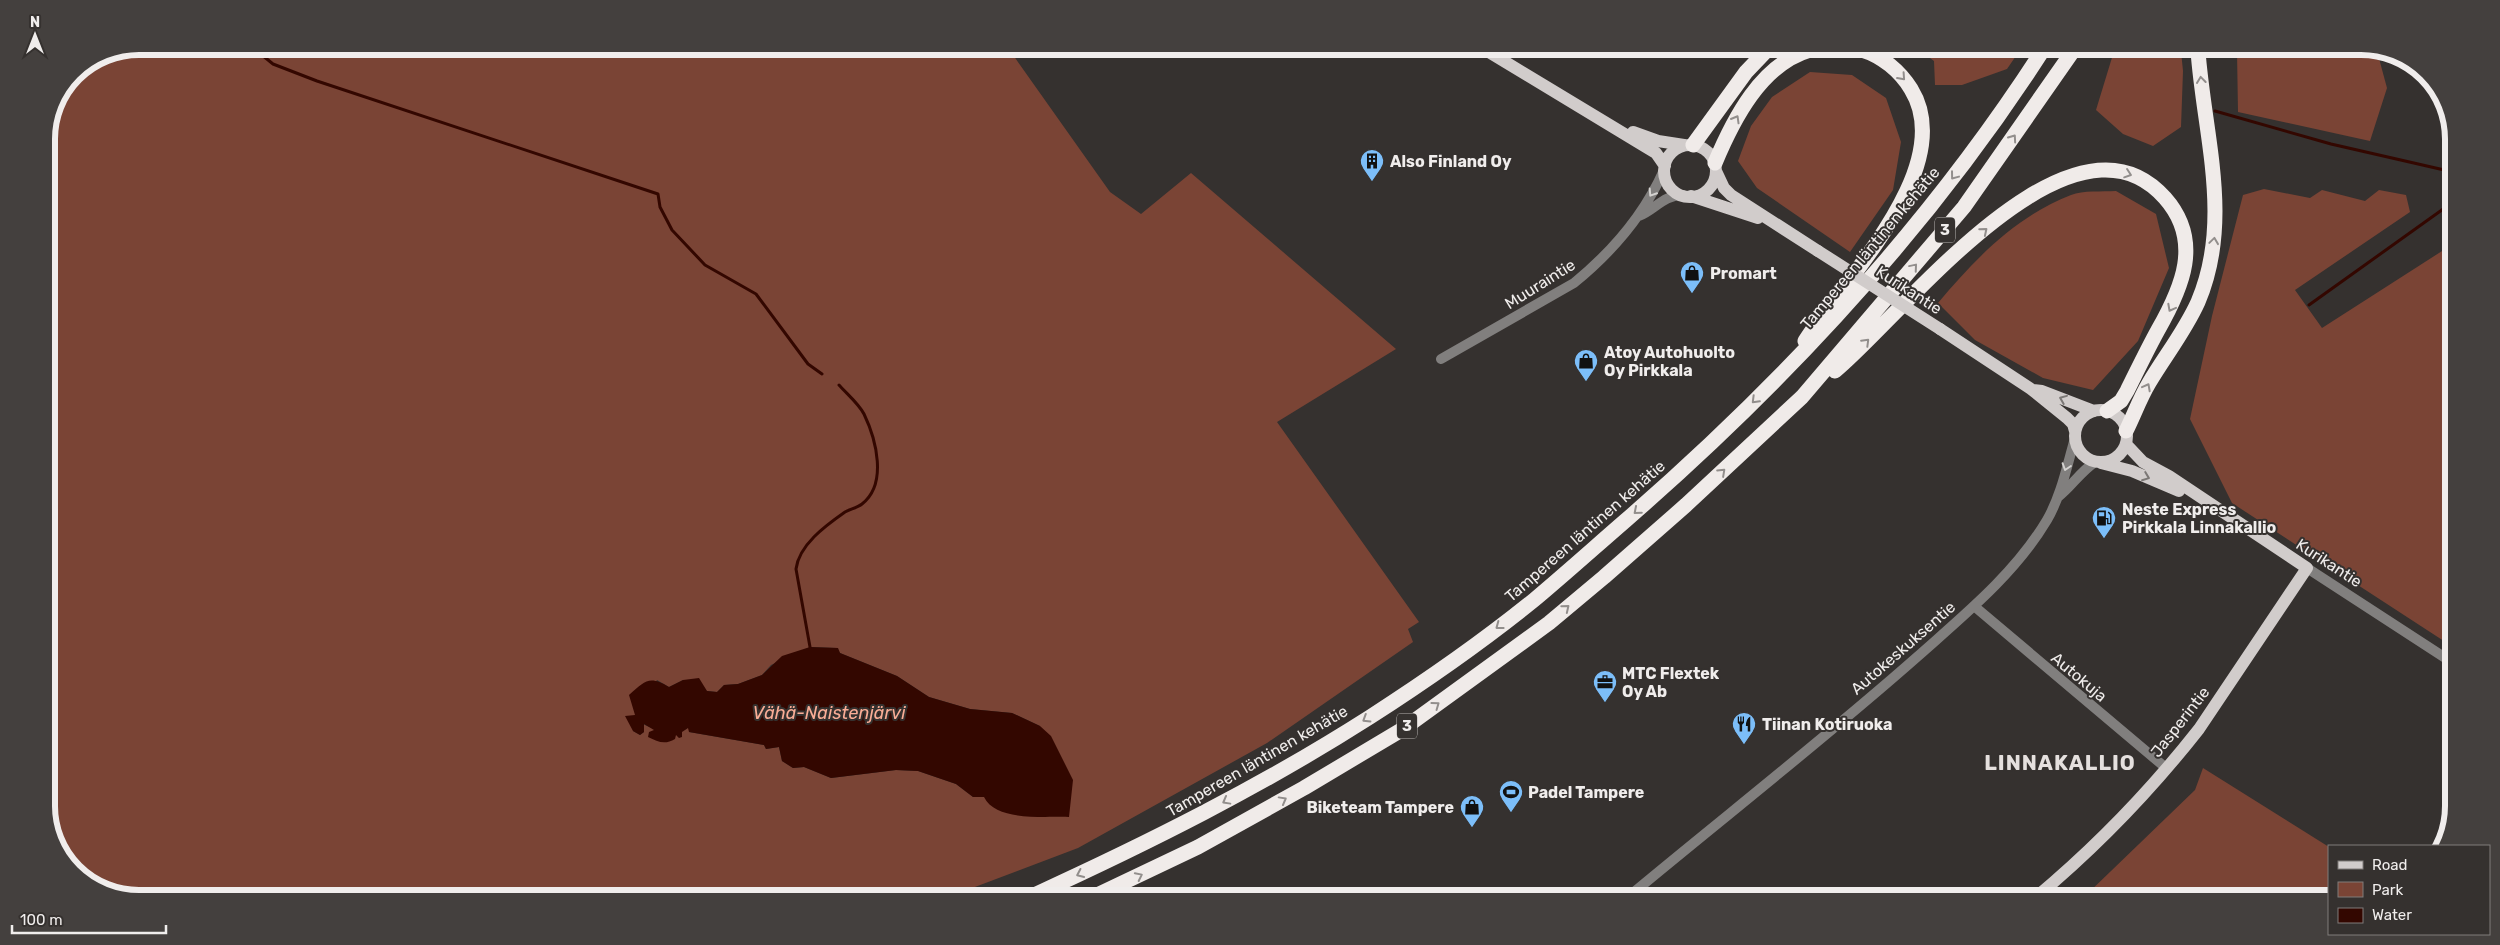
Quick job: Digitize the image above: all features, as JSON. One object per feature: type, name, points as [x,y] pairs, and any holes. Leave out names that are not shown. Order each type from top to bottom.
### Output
[{"type":"highway","points":[[1688,145],[1746,72],[1762,55]]},
{"type":"highway","points":[[1716,167],[1737,116],[1766,78],[1790,59],[1799,55]]},
{"type":"highway","points":[[1789,365],[1820,317],[1864,260],[1898,207],[1918,168],[1922,153],[1923,128],[1914,92],[1898,71],[1875,55]]},
{"type":"highway","name":"Tampereen läntinen kehätie","points":[[1045,890],[1192,820],[1289,766],[1370,716],[1467,650],[1532,602],[1670,482],[1833,321],[1951,180],[2039,55]]},
{"type":"highway","name":"3","points":[[1107,890],[1198,847],[1304,788],[1403,729],[1502,658],[1604,577],[1686,505],[1802,397],[1964,207],[2069,55]]},
{"type":"highway","points":[[2126,438],[2148,385],[2198,303],[2213,249],[2216,215],[2215,181],[2199,55]]},
{"type":"highway","points":[[1802,397],[1848,360],[1942,266],[2014,206],[2063,178],[2082,172],[2112,170],[2136,176],[2156,189],[2165,198],[2180,223],[2184,239],[2186,262],[2181,286],[2173,305],[2127,391],[2120,401],[2101,411]]},
{"type":"main road","points":[[1494,55],[1570,103],[1656,153],[1664,168],[1669,186],[1687,196],[1706,192],[1713,184],[1716,167],[1708,152],[1688,145],[1658,141],[1609,124]]},
{"type":"main road","points":[[1664,168],[1673,151],[1688,145]]},
{"type":"main road","name":"Kurikantie","points":[[1716,167],[1724,188],[1768,221],[1818,251],[2031,389],[2073,424],[2075,435]]},
{"type":"main road","name":"Kurikantie","points":[[1687,196],[1768,221]]},
{"type":"main road","name":"Kurikantie","points":[[2031,389],[2101,411]]},
{"type":"main road","points":[[2101,411],[2120,418],[2126,438],[2116,458],[2097,462],[2081,453],[2075,435],[2082,418],[2101,411]]},
{"type":"main road","name":"Kurikantie","points":[[2126,438],[2142,462],[2169,476],[2191,493],[2307,568]]},
{"type":"main road","name":"Kurikantie","points":[[2097,462],[2132,471],[2180,491],[2191,493]]},
{"type":"main road","name":"Jasperintie","points":[[2045,890],[2061,877],[2109,830],[2199,729],[2307,568]]},
{"type":"street","name":"Muuraintie","points":[[1441,358],[1574,283],[1617,242],[1639,216],[1664,168]]},
{"type":"street","name":"Muuraintie","points":[[1639,216],[1651,211],[1658,202],[1673,196],[1687,196]]},
{"type":"street","name":"Autokeskuksentie","points":[[1636,890],[1851,713],[1974,606],[2024,553],[2045,522],[2058,497],[2075,435]]},
{"type":"street","name":"Autokeskuksentie","points":[[2058,497],[2068,489],[2079,472],[2097,462]]},
{"type":"street","name":"Kurikantie","points":[[2307,568],[2445,658]]},
{"type":"street","name":"Autokuja","points":[[1974,606],[2058,679],[2166,768]]},
{"type":"green space","points":[[138,55],[1013,55],[1110,192],[1141,214],[1191,173],[1396,349],[1277,422],[1419,622],[1408,629],[1413,642],[1267,743],[1078,848],[967,890],[138,890],[112,886],[92,876],[83,869],[66,848],[59,833],[55,812],[55,138],[61,107],[69,92],[79,79],[92,69],[107,61]],"holes":[[[810,647],[837,648],[840,653],[897,676],[929,697],[970,709],[1012,713],[1040,726],[973,797],[956,784],[918,771],[896,770],[831,778],[804,767],[793,768],[782,761],[779,747],[766,749],[764,745],[689,732],[689,727],[672,733],[660,731],[643,724],[644,732],[640,735],[633,731],[636,715],[657,680],[669,687],[683,680],[707,691],[717,692],[724,685],[738,684],[762,675],[771,665]]]},
{"type":"green space","points":[[1926,55],[2017,55],[2007,69],[1962,85],[1935,85],[1934,61]]},
{"type":"green space","points":[[2113,55],[2181,55],[2183,71],[2181,127],[2153,146],[2123,134],[2096,110]]},
{"type":"green space","points":[[2237,55],[2362,55],[2379,57],[2387,88],[2370,141],[2238,112]]},
{"type":"green space","points":[[1810,72],[1852,75],[1886,98],[1901,142],[1893,190],[1850,252],[1757,188],[1738,161],[1751,126],[1772,97]]},
{"type":"green space","points":[[2264,189],[2310,198],[2322,190],[2365,201],[2379,190],[2406,195],[2410,212],[2295,290],[2322,328],[2445,249],[2445,642],[2232,503],[2190,419],[2212,316],[2243,195]]},
{"type":"green space","points":[[2116,191],[2156,214],[2169,268],[2138,341],[2093,390],[2043,378],[1975,340],[1938,303],[1982,255],[2014,227],[2032,215],[2076,193]]},
{"type":"green space","points":[[2203,768],[2328,846],[2328,890],[2091,890],[2195,790]]},
{"type":"water","name":"Vähä-Naistenjärvi","points":[[810,647],[838,648],[840,653],[897,676],[929,697],[970,709],[1012,713],[1040,726],[1051,736],[1073,780],[1069,817],[1022,816],[999,811],[990,805],[984,797],[973,797],[956,784],[918,771],[896,770],[831,778],[804,767],[793,768],[782,761],[779,747],[766,749],[764,745],[689,732],[688,728],[682,732],[682,737],[679,738],[676,735],[675,739],[671,741],[658,741],[648,737],[649,732],[654,730],[644,724],[644,732],[640,735],[633,731],[625,716],[635,715],[629,695],[648,681],[657,681],[669,687],[683,680],[699,678],[707,691],[717,692],[724,685],[738,684],[762,675],[782,656]]},
{"type":"waterway","points":[[262,55],[273,64],[317,81],[658,194],[660,207],[672,230],[705,265],[756,294],[808,364],[822,374]]},
{"type":"waterway","points":[[2215,111],[2331,144],[2445,170]]},
{"type":"waterway","points":[[2309,305],[2445,208]]},
{"type":"waterway","points":[[810,647],[796,569],[798,560],[808,544],[821,530],[845,512],[862,504],[870,495],[875,485],[877,473],[875,448],[864,414],[839,385]]},
{"type":"place","name":"Also Finland Oy","points":[[1372,182]]},
{"type":"place","name":"Promart","points":[[1692,294]]},
{"type":"place","name":"Atoy Autohuolto Oy Pirkkala","points":[[1586,382]]},
{"type":"place","name":"Neste Express Pirkkala Linnakallio","points":[[2104,539]]},
{"type":"place","name":"MTC Flextek Oy Ab","points":[[1605,703]]},
{"type":"place","name":"Tiinan Kotiruoka","points":[[1744,745]]},
{"type":"place","name":"Padel Tampere","points":[[1511,813]]},
{"type":"place","name":"Biketeam Tampere","points":[[1472,828]]},
{"type":"district","name":"LINNAKALLIO","points":[[2060,762]]}]
